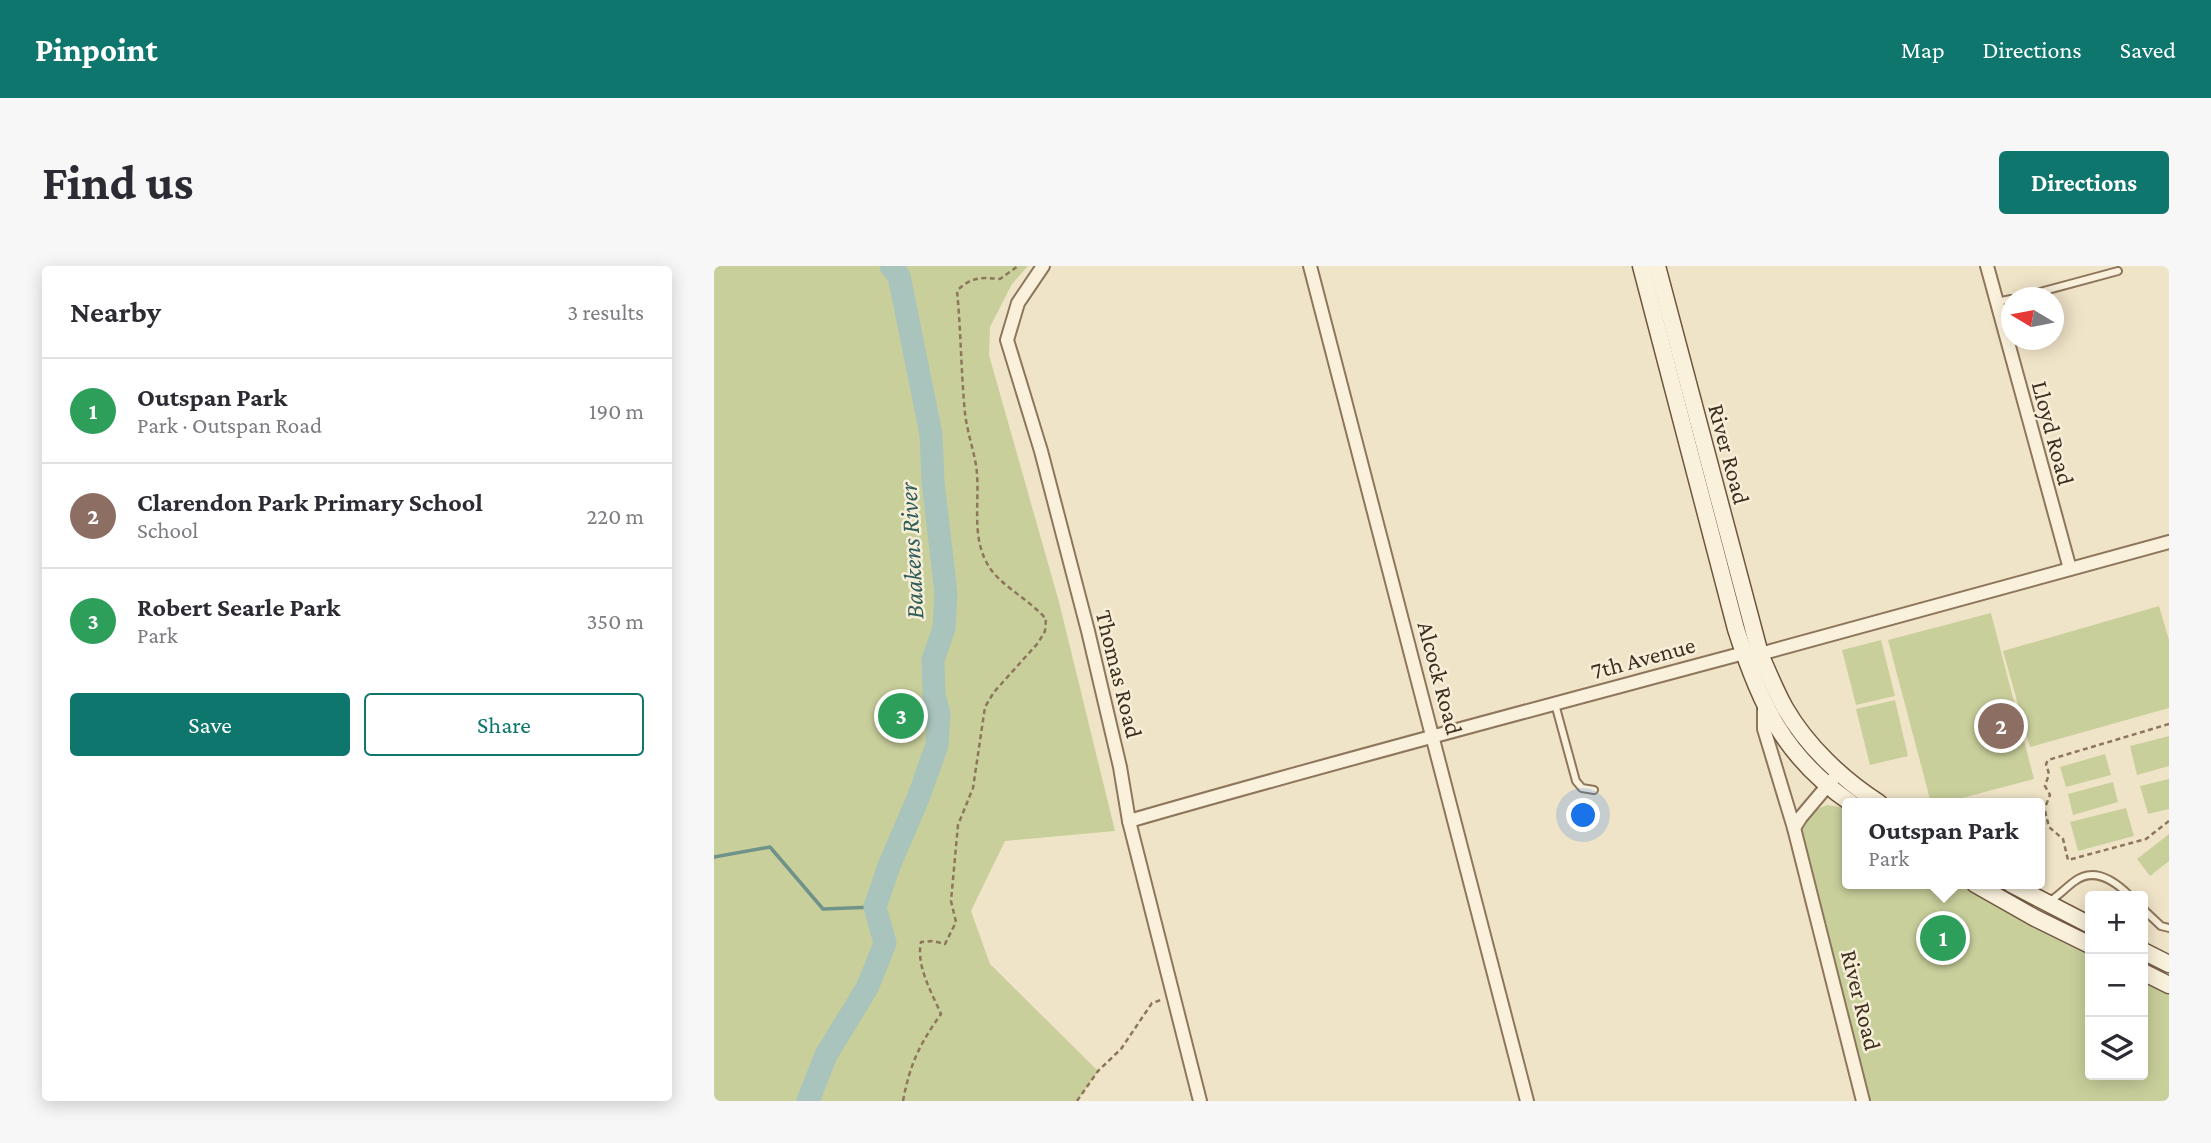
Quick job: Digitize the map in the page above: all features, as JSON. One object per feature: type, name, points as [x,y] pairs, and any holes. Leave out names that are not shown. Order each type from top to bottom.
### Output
[{"type":"main road","name":"River Road","points":[[1649,268],[1752,653]]},
{"type":"main road","points":[[1752,653],[1764,706],[1799,757],[1844,798]]},
{"type":"main road","points":[[1752,653],[1787,711],[1819,753],[1873,798]]},
{"type":"main road","points":[[1984,889],[2085,943]]},
{"type":"main road","points":[[2020,889],[2085,922]]},
{"type":"main road","points":[[2148,953],[2168,961]]},
{"type":"main road","points":[[2148,974],[2169,985]]},
{"type":"street","name":"Thomas Road","points":[[1043,266],[1018,303],[1007,340],[1041,451],[1088,631],[1113,735],[1129,821],[1200,1101]]},
{"type":"street","name":"Alcock Road","points":[[1310,266],[1527,1101]]},
{"type":"street","name":"Lloyd Road","points":[[1987,266],[2070,569]]},
{"type":"street","name":"7th Avenue","points":[[1129,821],[1433,736],[2169,542]]},
{"type":"street","name":"River Road","points":[[1764,706],[1764,729],[1794,828],[1863,1101]]},
{"type":"street","points":[[1794,828],[1839,772]]},
{"type":"lane","points":[[2059,287],[2118,271]]},
{"type":"lane","points":[[1996,302],[2001,301]]},
{"type":"lane","points":[[1555,704],[1576,781],[1582,788],[1594,790]]},
{"type":"lane","points":[[2046,903],[2063,893],[2077,879],[2093,875],[2112,880],[2124,891]]},
{"type":"lane","points":[[2148,914],[2161,926],[2169,928]]},
{"type":"path","points":[[903,1101],[909,1072],[921,1042],[941,1014],[918,953],[921,942],[945,944],[956,922],[951,901],[958,825],[973,788],[985,707],[994,692],[1038,643],[1045,631],[1046,619],[1037,608],[989,568],[982,554],[977,526],[976,466],[965,415],[957,291],[963,284],[981,276],[1000,279],[1018,266]]},
{"type":"path","points":[[2046,805],[2050,794],[2045,786],[2049,774],[2046,764],[2048,760],[2169,723]]},
{"type":"path","points":[[2045,811],[2049,827],[2062,836],[2068,860],[2146,839],[2169,821]]},
{"type":"path","points":[[2045,832],[2049,827]]},
{"type":"path","points":[[1077,1101],[1098,1071],[1121,1049],[1152,1003],[1174,996]]},
{"type":"green space","points":[[714,266],[1028,266],[1012,284],[990,327],[989,355],[1059,602],[1115,831],[1005,841],[971,911],[990,964],[1098,1071],[1077,1101],[714,1101]]},
{"type":"green space","points":[[2159,606],[2169,640],[2169,708],[2030,747],[2003,651]]},
{"type":"green space","points":[[1991,613],[2034,779],[1962,798],[1930,798],[1888,640]]},
{"type":"green space","points":[[1881,640],[1895,696],[1856,705],[1842,650]]},
{"type":"green space","points":[[1895,700],[1908,756],[1870,765],[1856,709]]},
{"type":"green space","points":[[2169,736],[2169,766],[2137,775],[2130,746]]},
{"type":"green space","points":[[2105,754],[2111,775],[2066,787],[2060,767]]},
{"type":"green space","points":[[2169,779],[2169,809],[2148,814],[2140,786]]},
{"type":"green space","points":[[2113,782],[2118,802],[2073,815],[2068,794]]},
{"type":"green space","points":[[1827,805],[1842,808],[1842,889],[1967,889],[2085,952],[2085,1080],[2148,1080],[2148,984],[2169,994],[2169,1101],[1871,1101],[1801,833],[1810,816]]},
{"type":"green space","points":[[2126,808],[2134,836],[2078,851],[2070,822]]},
{"type":"green space","points":[[2169,834],[2169,861],[2150,876],[2137,859]]},
{"type":"waterway","name":"Baakens River","points":[[808,1101],[826,1055],[867,988],[885,943],[875,907],[937,745],[939,713],[934,696],[933,660],[944,628],[946,593],[933,482],[931,434],[899,276],[891,266]]},
{"type":"waterway","points":[[714,857],[770,847],[823,909],[875,907]]},
{"type":"place","name":"Robert Searle Park","points":[[901,716]]},
{"type":"place","name":"Clarendon Park Primary School","points":[[2001,726]]},
{"type":"place","name":"Outspan Park","points":[[1943,938]]}]
